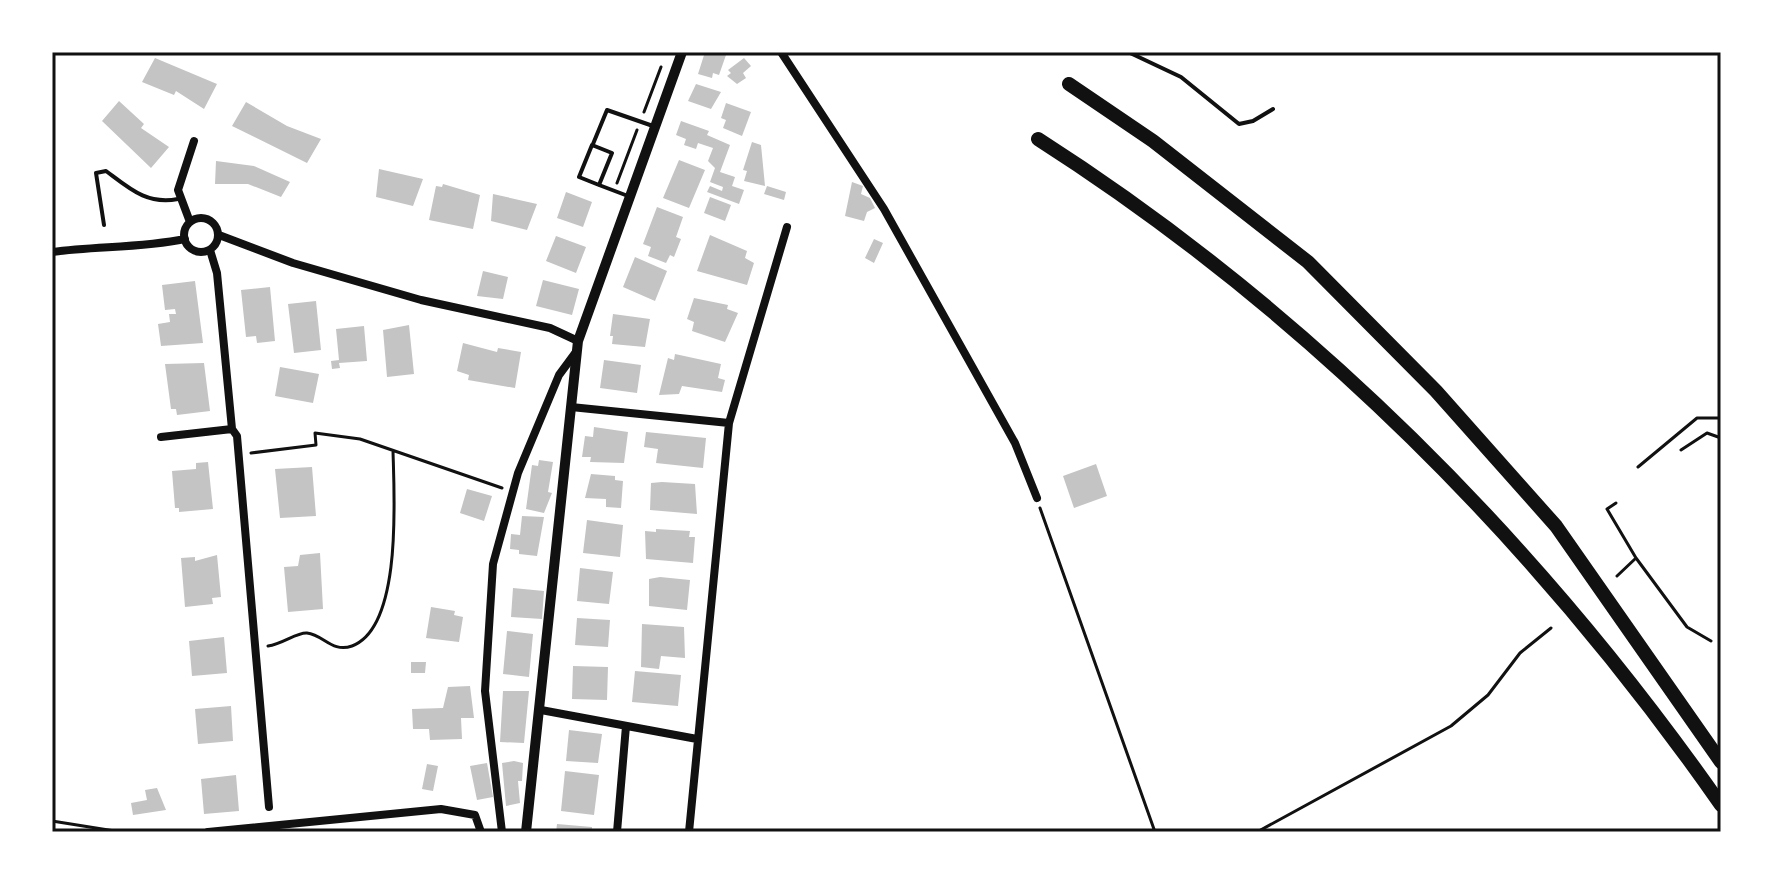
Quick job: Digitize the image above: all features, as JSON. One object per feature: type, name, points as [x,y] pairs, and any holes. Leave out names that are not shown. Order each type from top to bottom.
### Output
[{"type":"highway","points":[[1069,84],[1153,141],[1308,262],[1436,391],[1556,526],[1721,762]]},
{"type":"highway","points":[[1038,139],[1122,193],[1192,245],[1353,382],[1519,548],[1681,748],[1721,805]]},
{"type":"street","points":[[502,832],[485,691],[485,649],[493,564],[513,492],[559,375],[577,346],[653,126],[682,52]]},
{"type":"street","points":[[781,52],[884,209],[1015,443],[1037,498]]},
{"type":"street","points":[[185,239],[190,222],[178,199],[194,141]]},
{"type":"street","points":[[190,222],[206,218],[215,225],[219,235],[293,263],[421,300],[550,328],[577,346]]},
{"type":"street","points":[[689,832],[729,423],[787,227]]},
{"type":"street","points":[[219,235],[210,250],[217,273],[232,429],[237,436],[239,454],[269,807]]},
{"type":"street","points":[[185,239],[195,251],[210,250]]},
{"type":"street","points":[[52,252],[98,246],[146,247],[185,239]]},
{"type":"street","points":[[526,832],[577,346]]},
{"type":"street","points":[[571,407],[729,423]]},
{"type":"street","points":[[161,437],[232,429]]},
{"type":"street","points":[[541,710],[697,739]]},
{"type":"street","points":[[617,832],[626,726]]},
{"type":"street","points":[[208,832],[441,809],[475,815],[481,832]]},
{"type":"lane","points":[[1128,52],[1181,77],[1239,124],[1253,121],[1273,109]]},
{"type":"lane","points":[[628,196],[579,177],[607,110],[653,126]]},
{"type":"lane","points":[[592,145],[612,153],[599,185]]},
{"type":"lane","points":[[104,225],[96,173],[106,171],[143,198],[162,202],[178,199]]},
{"type":"path","points":[[1638,467],[1697,418],[1721,418]]},
{"type":"path","points":[[239,454],[316,445],[315,433],[360,439],[513,492]]},
{"type":"path","points":[[1681,450],[1707,433],[1721,438]]},
{"type":"path","points":[[256,648],[281,645],[301,633],[309,633],[337,648],[350,646],[363,639],[375,624],[391,563],[393,451]]},
{"type":"path","points":[[1037,498],[1155,832]]},
{"type":"path","points":[[1616,503],[1607,509],[1636,558],[1687,627],[1711,641]]},
{"type":"path","points":[[1617,576],[1636,558]]},
{"type":"path","points":[[1257,832],[1451,726],[1488,695],[1520,653],[1551,628]]},
{"type":"path","points":[[52,821],[121,832]]},
{"type":"building","points":[[705,52],[726,55],[719,75],[713,73],[712,78],[698,74]]},
{"type":"building","points":[[155,58],[217,84],[204,109],[176,91],[174,95],[142,82]]},
{"type":"building","points":[[744,58],[751,66],[743,73],[746,78],[737,84],[727,76],[731,73],[728,70]]},
{"type":"building","points":[[696,84],[721,92],[711,109],[688,101]]},
{"type":"building","points":[[119,101],[144,124],[141,128],[169,147],[151,168],[102,121]]},
{"type":"building","points":[[246,102],[287,126],[321,139],[307,163],[232,126]]},
{"type":"building","points":[[726,103],[751,112],[742,136],[723,128],[726,120],[721,118]]},
{"type":"building","points":[[681,121],[709,131],[707,135],[730,145],[720,172],[735,177],[732,186],[744,190],[739,204],[707,192],[710,186],[722,191],[723,187],[710,182],[715,168],[708,161],[713,148],[698,143],[696,149],[684,145],[686,139],[676,135]]},
{"type":"building","points":[[752,142],[761,145],[765,186],[744,181],[747,171],[743,170]]},
{"type":"building","points":[[679,160],[705,170],[689,208],[663,198]]},
{"type":"building","points":[[216,161],[254,166],[290,182],[281,197],[248,184],[215,184]]},
{"type":"building","points":[[379,169],[423,179],[413,206],[376,197]]},
{"type":"building","points":[[852,182],[863,186],[861,194],[870,198],[875,208],[867,212],[864,221],[845,216]]},
{"type":"building","points":[[443,184],[480,195],[473,229],[429,220],[436,186],[442,187]]},
{"type":"building","points":[[767,186],[786,192],[784,200],[764,194]]},
{"type":"building","points":[[566,192],[592,202],[583,227],[557,218]]},
{"type":"building","points":[[493,194],[537,204],[527,230],[491,221]]},
{"type":"building","points":[[710,197],[731,205],[725,221],[704,213]]},
{"type":"building","points":[[657,207],[683,217],[676,237],[681,239],[674,257],[670,255],[666,263],[648,256],[651,247],[643,244]]},
{"type":"building","points":[[710,235],[747,251],[745,258],[754,263],[747,285],[697,271]]},
{"type":"building","points":[[556,236],[586,247],[576,273],[546,261]]},
{"type":"building","points":[[874,239],[883,243],[874,263],[865,258]]},
{"type":"building","points":[[635,257],[667,271],[655,301],[623,287]]},
{"type":"building","points":[[483,271],[508,277],[503,299],[477,296]]},
{"type":"building","points":[[543,280],[579,289],[572,315],[536,306]]},
{"type":"building","points":[[195,281],[203,343],[161,346],[158,324],[170,322],[169,314],[176,314],[175,309],[165,310],[162,285]]},
{"type":"building","points":[[270,287],[275,341],[257,343],[256,336],[246,337],[241,290]]},
{"type":"building","points":[[694,298],[728,305],[727,309],[738,313],[725,342],[692,331],[694,322],[687,319]]},
{"type":"building","points":[[316,301],[321,350],[294,353],[288,304]]},
{"type":"building","points":[[613,314],[650,319],[645,347],[612,344]]},
{"type":"building","points":[[409,325],[414,374],[387,377],[383,330]]},
{"type":"building","points":[[364,326],[367,361],[339,363],[340,368],[332,369],[331,361],[339,360],[336,329]]},
{"type":"building","points":[[463,343],[497,352],[498,348],[521,352],[515,388],[468,380],[469,375],[457,371]]},
{"type":"building","points":[[675,354],[721,364],[718,378],[725,380],[722,392],[682,386],[679,394],[659,395],[668,358],[674,360]]},
{"type":"building","points":[[604,360],[641,365],[637,393],[600,388]]},
{"type":"building","points":[[204,363],[210,411],[177,415],[176,409],[171,409],[165,364]]},
{"type":"building","points":[[280,367],[319,374],[313,403],[275,396]]},
{"type":"building","points":[[594,427],[628,432],[624,463],[590,462],[591,457],[582,457],[585,436],[593,437]]},
{"type":"building","points":[[646,432],[706,438],[703,468],[656,463],[658,449],[644,447]]},
{"type":"building","points":[[539,460],[553,462],[548,492],[552,493],[544,513],[526,509],[532,465],[538,466]]},
{"type":"building","points":[[208,462],[213,509],[179,512],[179,508],[175,508],[172,471],[196,469],[196,463]]},
{"type":"building","points":[[1096,464],[1107,496],[1074,508],[1063,476]]},
{"type":"building","points":[[312,467],[316,516],[280,518],[275,469]]},
{"type":"building","points":[[591,474],[615,476],[615,480],[623,481],[621,508],[606,507],[606,499],[585,498]]},
{"type":"building","points":[[651,483],[695,484],[697,514],[650,510]]},
{"type":"building","points":[[467,489],[492,496],[484,521],[460,513]]},
{"type":"building","points":[[522,516],[544,517],[537,556],[519,554],[519,550],[510,549],[511,534],[520,535]]},
{"type":"building","points":[[587,520],[623,525],[620,557],[583,553]]},
{"type":"building","points":[[656,529],[690,531],[689,537],[695,537],[693,563],[646,559],[645,531],[656,532]]},
{"type":"building","points":[[320,553],[323,609],[288,612],[284,567],[298,566],[300,555]]},
{"type":"building","points":[[217,555],[221,597],[212,598],[213,604],[185,607],[181,558],[195,557],[195,561]]},
{"type":"building","points":[[580,568],[613,572],[609,604],[577,601]]},
{"type":"building","points":[[649,579],[690,580],[687,610],[649,606]]},
{"type":"building","points":[[513,588],[544,591],[542,619],[511,617]]},
{"type":"building","points":[[431,607],[455,611],[454,615],[463,617],[459,642],[426,638]]},
{"type":"building","points":[[577,618],[610,620],[608,647],[575,645]]},
{"type":"building","points":[[642,624],[684,627],[685,658],[661,656],[659,669],[641,667]]},
{"type":"building","points":[[507,631],[533,634],[529,677],[503,674]]},
{"type":"building","points":[[224,637],[227,673],[192,676],[189,641]]},
{"type":"building","points":[[411,662],[426,662],[425,673],[411,673]]},
{"type":"building","points":[[573,666],[608,667],[607,700],[572,699]]},
{"type":"building","points":[[635,671],[681,675],[678,706],[632,702]]},
{"type":"building","points":[[470,686],[474,718],[461,718],[462,739],[430,740],[429,729],[413,729],[412,709],[443,708],[448,687]]},
{"type":"building","points":[[503,691],[529,691],[524,743],[500,742]]},
{"type":"building","points":[[231,706],[233,741],[198,744],[195,709]]},
{"type":"building","points":[[569,730],[602,734],[598,763],[566,761]]},
{"type":"building","points":[[487,763],[493,797],[477,800],[470,766]]},
{"type":"building","points":[[502,763],[523,763],[522,781],[518,781],[520,803],[506,806]]},
{"type":"building","points":[[427,764],[438,766],[433,791],[422,789]]},
{"type":"building","points":[[565,771],[599,775],[594,815],[561,811]]},
{"type":"building","points":[[236,775],[239,811],[204,814],[201,779]]},
{"type":"building","points":[[157,788],[166,810],[133,815],[131,803],[147,800],[145,790]]},
{"type":"building","points":[[557,824],[592,827],[592,832],[556,832]]}]
